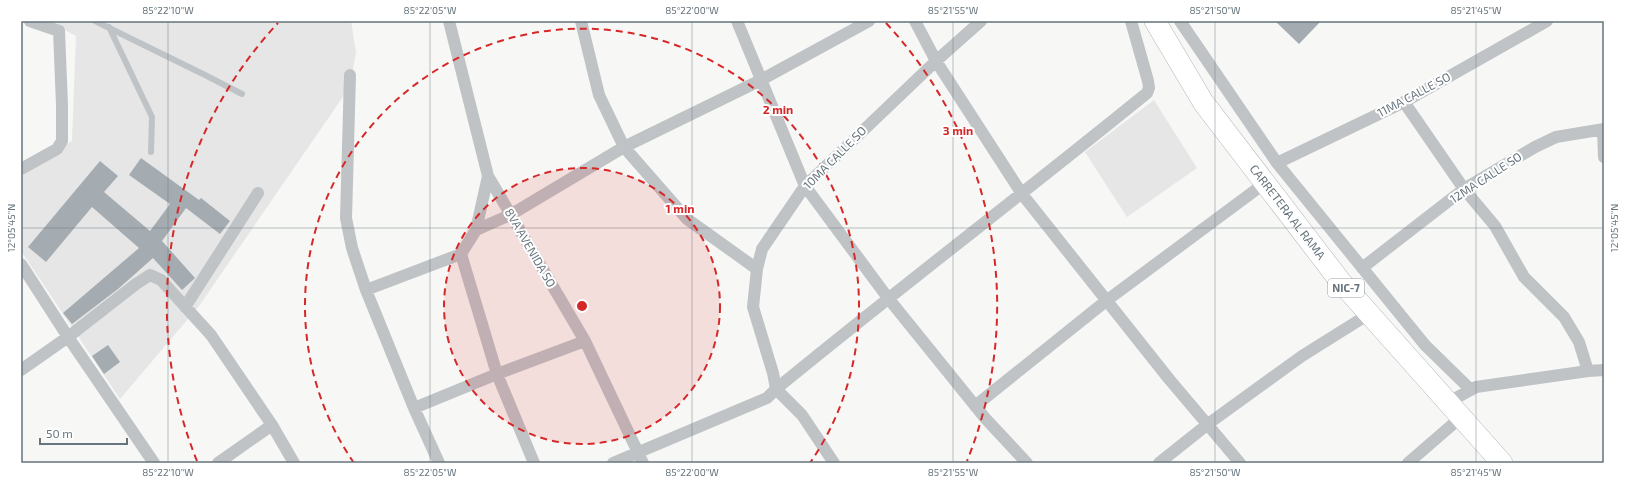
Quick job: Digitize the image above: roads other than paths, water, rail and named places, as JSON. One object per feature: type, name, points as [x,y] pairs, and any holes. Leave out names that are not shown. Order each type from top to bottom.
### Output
[{"type":"highway","name":"CARRETERA AL RAMA","points":[[1158,25],[1203,102],[1340,281],[1454,411],[1502,463]]},
{"type":"street","points":[[21,169],[57,149],[62,141],[59,26],[30,21]]},
{"type":"street","name":"8VA AVENIDA SO","points":[[448,21],[488,176],[585,341],[641,458]]},
{"type":"street","points":[[581,21],[599,95],[624,147],[687,219],[756,269]]},
{"type":"street","points":[[737,21],[805,186],[888,298],[975,406],[1027,463]]},
{"type":"street","points":[[476,230],[510,215],[624,147],[761,80],[869,21]]},
{"type":"street","points":[[915,21],[936,61],[1022,194],[1106,301],[1240,463]]},
{"type":"street","name":"10MA CALLE SO","points":[[776,389],[774,373],[753,308],[756,269],[762,249],[805,186],[980,21]]},
{"type":"street","points":[[613,463],[641,458],[767,398],[776,389],[888,298],[1022,194],[1147,93],[1149,88],[1148,81],[1131,21]]},
{"type":"street","points":[[1158,25],[1179,21],[1277,163],[1425,345],[1471,390]]},
{"type":"street","name":"11MA CALLE SO","points":[[1277,163],[1404,102],[1547,21]]},
{"type":"street","points":[[350,75],[346,218],[352,248],[366,290],[414,408],[439,463]]},
{"type":"street","points":[[1404,102],[1464,189],[1495,226],[1524,277],[1564,317],[1579,342],[1588,371]]},
{"type":"street","points":[[1603,129],[1604,157]]},
{"type":"street","name":"12MA CALLE SO","points":[[1362,268],[1464,189],[1535,147],[1556,138],[1603,129]]},
{"type":"street","points":[[366,290],[461,254],[476,230],[488,176]]},
{"type":"street","points":[[975,406],[1106,301],[1265,183]]},
{"type":"street","points":[[185,307],[258,193]]},
{"type":"street","points":[[461,254],[497,374],[534,463]]},
{"type":"street","points":[[21,264],[68,337],[154,463]]},
{"type":"street","points":[[21,370],[68,337],[136,284],[150,275],[161,280],[211,335],[272,425],[294,463]]},
{"type":"street","points":[[1159,463],[1208,424],[1302,356],[1369,314]]},
{"type":"street","points":[[414,408],[497,374],[585,341]]},
{"type":"street","points":[[1408,463],[1471,390],[1476,387],[1604,370]]},
{"type":"street","points":[[776,389],[802,415],[834,463]]},
{"type":"street","points":[[218,463],[272,425]]},
{"type":"lane","points":[[95,21],[242,94]]},
{"type":"lane","points":[[109,27],[152,117],[151,152]]}]
